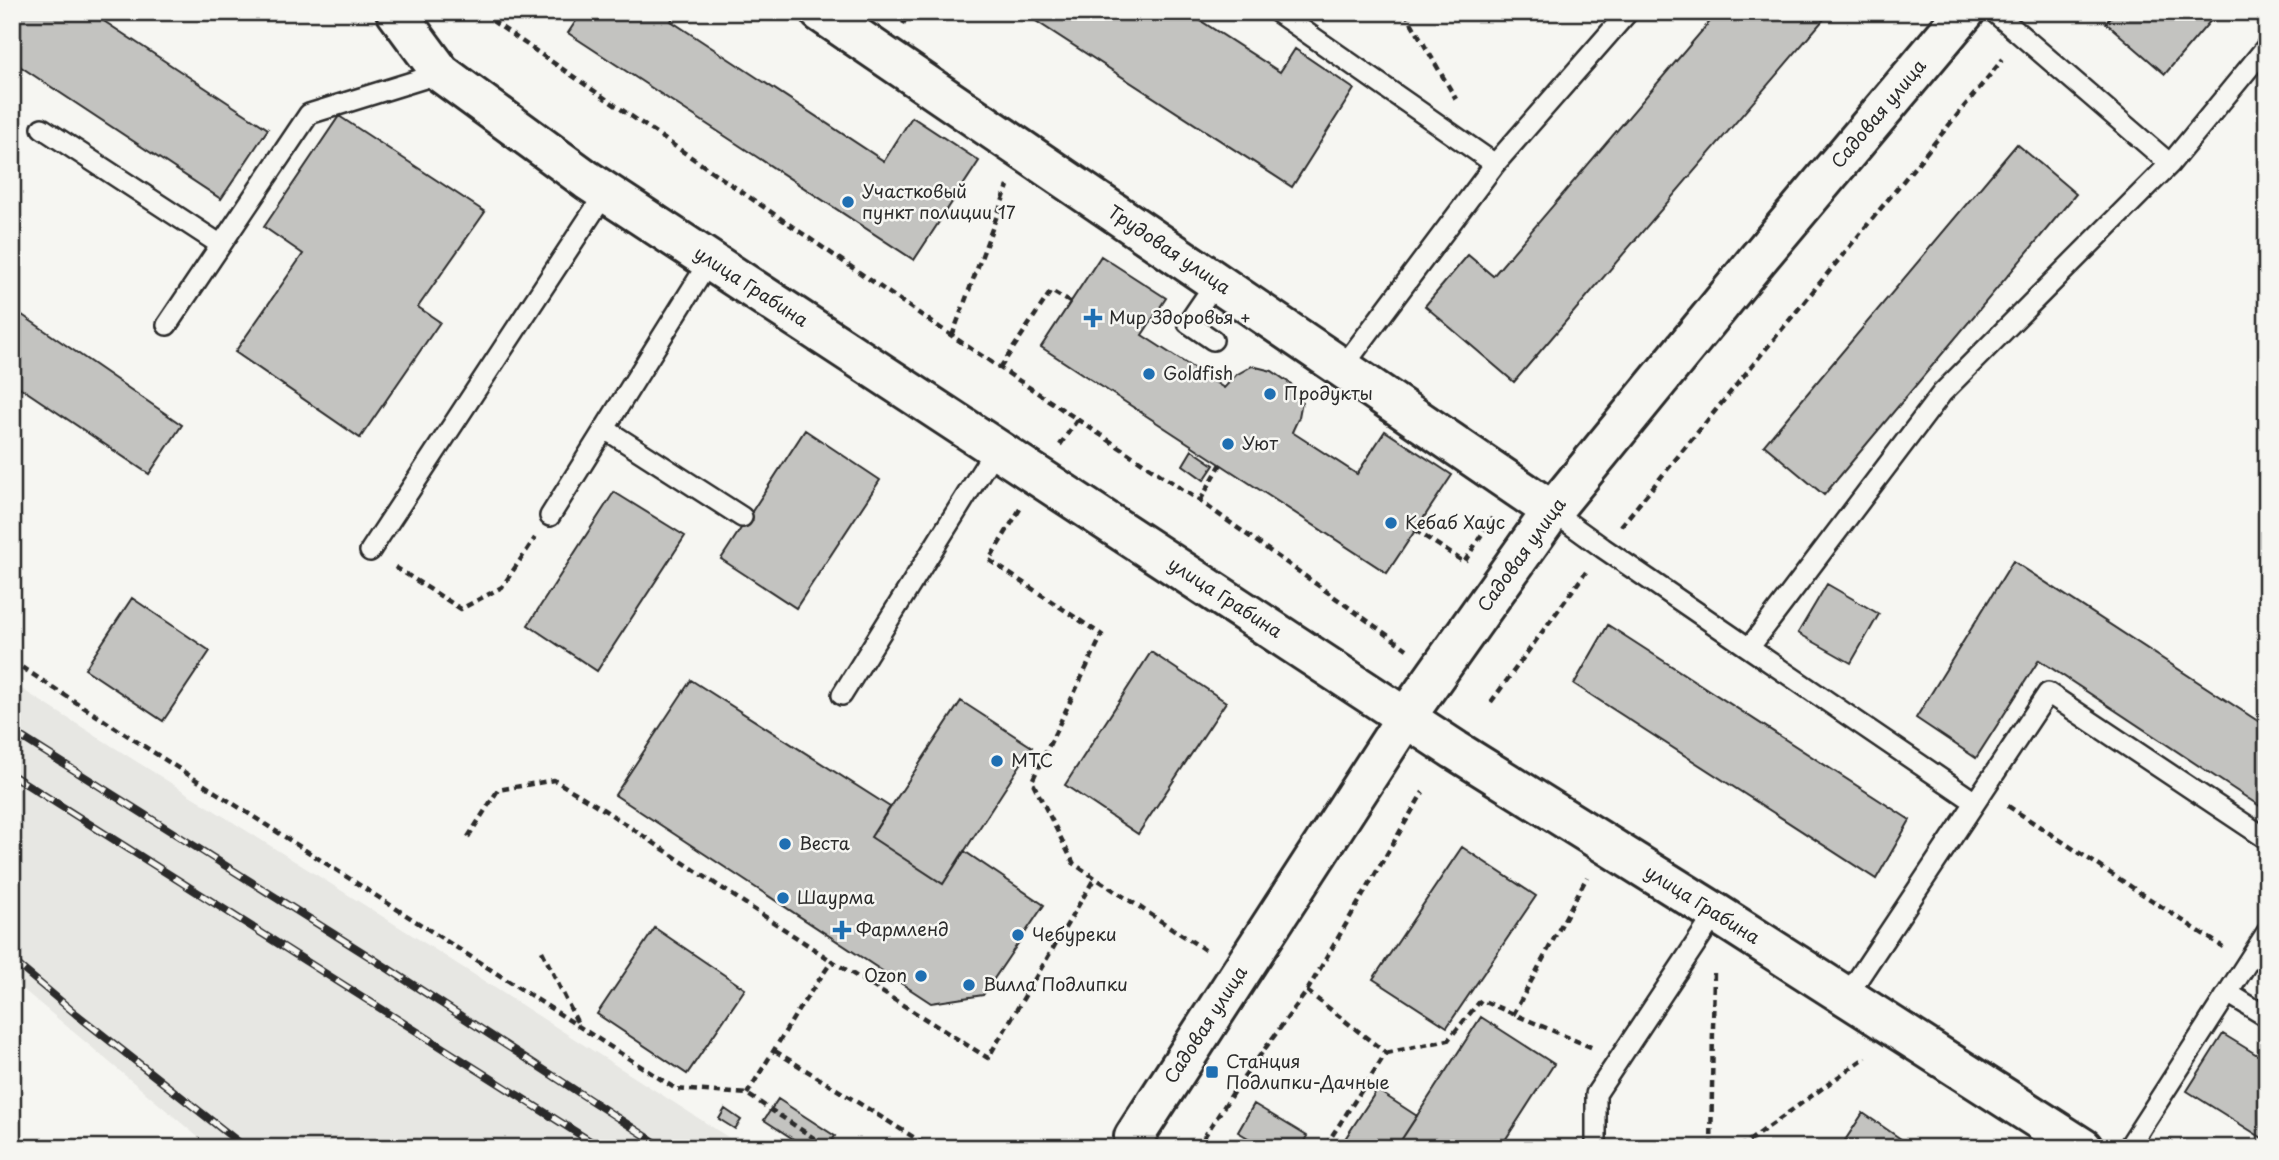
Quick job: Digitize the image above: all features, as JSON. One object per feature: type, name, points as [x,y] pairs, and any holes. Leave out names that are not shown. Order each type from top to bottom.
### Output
[{"type":"street","name":"улица Грабина","points":[[396,12],[441,74],[606,192],[1406,717],[2083,1148]]},
{"type":"street","name":"Трудовая улица","points":[[820,12],[1552,511]]},
{"type":"street","name":"Садовая улица","points":[[1142,1142],[1406,717],[1552,511],[1748,270],[1965,12]]},
{"type":"lane","points":[[1277,12],[1495,164]]},
{"type":"lane","points":[[1342,368],[1495,164],[1628,12]]},
{"type":"lane","points":[[1994,12],[2170,164]]},
{"type":"lane","points":[[1749,648],[1942,393],[2170,164],[2267,46]]},
{"type":"lane","points":[[167,325],[310,114],[441,74]]},
{"type":"lane","points":[[42,128],[222,244]]},
{"type":"lane","points":[[370,551],[606,192]]},
{"type":"lane","points":[[550,516],[710,260]]},
{"type":"lane","points":[[1213,340],[1188,323],[1216,282]]},
{"type":"lane","points":[[605,429],[742,517]]},
{"type":"lane","points":[[842,695],[996,448]]},
{"type":"lane","points":[[1552,511],[1749,648],[1980,796]]},
{"type":"lane","points":[[1846,997],[2048,693],[2267,839]]},
{"type":"lane","points":[[1596,1148],[1596,1094],[1716,913]]},
{"type":"lane","points":[[2128,1148],[2267,932]]},
{"type":"lane","points":[[2228,993],[2267,1017]]},
{"type":"path","points":[[492,12],[488,18],[1000,368],[1200,501],[1408,650],[1414,641]]},
{"type":"path","points":[[1405,12],[1460,106]]},
{"type":"path","points":[[1491,702],[1603,548],[2022,36]]},
{"type":"path","points":[[953,336],[1021,149]]},
{"type":"path","points":[[1000,368],[1051,290],[1070,302]]},
{"type":"path","points":[[1077,419],[989,560],[1102,635],[1032,781],[1074,864],[1211,954],[1216,946]]},
{"type":"path","points":[[1200,501],[1221,464]]},
{"type":"path","points":[[1415,530],[1464,562],[1513,484]]},
{"type":"path","points":[[370,551],[461,609],[502,587],[550,516]]},
{"type":"path","points":[[12,661],[676,1089],[747,1094],[829,1148]]},
{"type":"path","points":[[468,837],[498,790],[554,780],[832,961],[988,1058],[1094,878]]},
{"type":"path","points":[[1197,1148],[1234,1091],[1307,991],[1423,792]]},
{"type":"path","points":[[1980,796],[2247,963]]},
{"type":"path","points":[[1513,1015],[1605,844]]},
{"type":"path","points":[[1711,1148],[1716,913]]},
{"type":"path","points":[[542,951],[580,1027]]},
{"type":"path","points":[[747,1094],[832,961]]},
{"type":"path","points":[[1307,991],[1386,1054]]},
{"type":"path","points":[[1324,1148],[1386,1054],[1448,1040],[1481,1000],[1620,1058]]},
{"type":"path","points":[[1739,1148],[1901,1032]]},
{"type":"path","points":[[775,1051],[931,1148]]},
{"type":"shaded area","points":[[12,683],[745,1148],[211,1148],[12,980]]},
{"type":"building","points":[[12,12],[90,12],[268,129],[221,199],[12,61]]},
{"type":"building","points":[[582,12],[677,12],[671,21],[884,161],[912,117],[979,161],[914,260],[568,33]]},
{"type":"building","points":[[1022,12],[1187,12],[1280,72],[1295,49],[1354,89],[1292,187]]},
{"type":"building","points":[[1718,12],[1830,12],[1514,382],[1425,306],[1468,255],[1493,276]]},
{"type":"building","points":[[2115,12],[2218,12],[2165,74],[2106,23]]},
{"type":"building","points":[[12,61],[20,66],[12,77]]},
{"type":"building","points":[[339,116],[485,212],[418,307],[440,322],[360,438],[235,352],[303,254],[264,227]]},
{"type":"building","points":[[2017,144],[2076,194],[1824,495],[1764,445]]},
{"type":"building","points":[[1101,256],[1166,298],[1142,335],[1224,388],[1236,375],[1252,366],[1272,371],[1291,384],[1302,401],[1292,432],[1357,474],[1385,431],[1452,475],[1387,573],[1041,347]]},
{"type":"building","points":[[12,308],[182,425],[149,474],[12,382]]},
{"type":"building","points":[[805,430],[880,480],[796,608],[721,559]]},
{"type":"building","points":[[1192,450],[1214,465],[1204,480],[1183,465]]},
{"type":"building","points":[[614,492],[685,536],[597,671],[528,625]]},
{"type":"building","points":[[2013,561],[2267,727],[2267,811],[2039,660],[1976,758],[1916,718]]},
{"type":"building","points":[[1827,584],[1879,614],[1851,663],[1798,633]]},
{"type":"building","points":[[132,598],[210,651],[163,721],[85,669]]},
{"type":"building","points":[[1608,625],[1910,820],[1876,879],[1574,684]]},
{"type":"building","points":[[1151,652],[1226,702],[1138,834],[1065,785]]},
{"type":"building","name":"Веста","points":[[691,680],[890,807],[871,837],[943,884],[964,851],[1044,905],[983,995],[931,1003],[615,795]]},
{"type":"building","points":[[961,701],[1032,747],[943,884],[871,837]]},
{"type":"building","points":[[1462,847],[1536,896],[1447,1027],[1373,979]]},
{"type":"building","points":[[655,928],[745,989],[687,1074],[597,1014]]},
{"type":"building","points":[[1481,1017],[1554,1064],[1500,1148],[1396,1148]]},
{"type":"building","points":[[2223,1034],[2267,1061],[2267,1141],[2187,1091]]},
{"type":"building","points":[[1377,1090],[1417,1116],[1396,1148],[1339,1148]]},
{"type":"building","points":[[778,1099],[835,1136],[827,1148],[807,1148],[764,1120]]},
{"type":"building","points":[[1254,1104],[1307,1136],[1300,1148],[1265,1148],[1238,1132]]},
{"type":"building","points":[[725,1109],[741,1120],[735,1129],[719,1119]]},
{"type":"building","points":[[1863,1113],[1914,1148],[1840,1148]]},
{"type":"railway","points":[[12,731],[378,962],[664,1148]]},
{"type":"railway","points":[[12,775],[601,1148]]},
{"type":"railway","points":[[12,960],[246,1148]]},
{"type":"place","name":"Участковый пункт полиции 17","points":[[848,202]]},
{"type":"place","name":"Мир Здоровья +","points":[[1093,318]]},
{"type":"place","name":"Goldfish","points":[[1149,374]]},
{"type":"place","name":"Продукты","points":[[1270,394]]},
{"type":"place","name":"Уют","points":[[1228,444]]},
{"type":"place","name":"Кебаб Хаус","points":[[1391,523]]},
{"type":"place","name":"МТС","points":[[997,761]]},
{"type":"place","name":"Веста","points":[[785,844]]},
{"type":"place","name":"Шаурма","points":[[783,898]]},
{"type":"place","name":"Фармленд","points":[[842,930]]},
{"type":"place","name":"Чебуреки","points":[[1018,935]]},
{"type":"place","name":"Ozon","points":[[921,976]]},
{"type":"place","name":"Вилла Подлипки","points":[[969,985]]},
{"type":"place","name":"Станция Подлипки-Дачные","points":[[1212,1072]]}]
